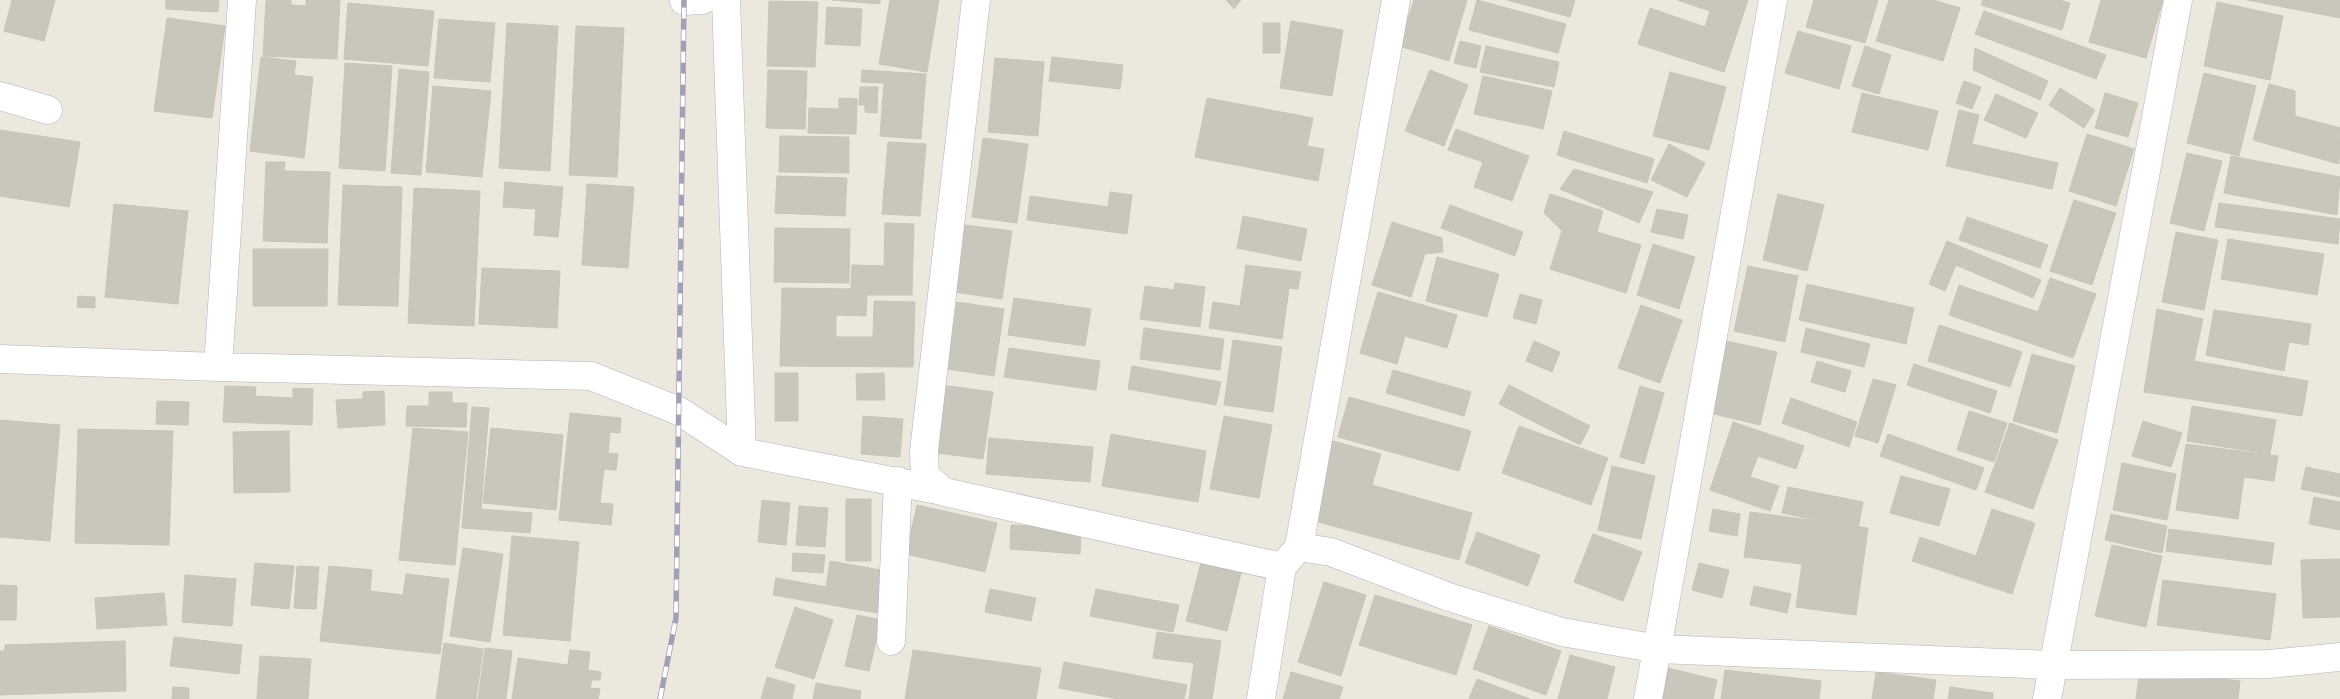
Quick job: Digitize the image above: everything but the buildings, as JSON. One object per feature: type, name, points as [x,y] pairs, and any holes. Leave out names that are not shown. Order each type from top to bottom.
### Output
[{"type":"street","points":[[218,367],[242,0]]},
{"type":"street","points":[[726,0],[742,452]]},
{"type":"street","points":[[944,492],[925,476],[924,451],[976,0]]},
{"type":"street","points":[[1261,699],[1290,557],[1396,0]]},
{"type":"street","points":[[1648,699],[1773,0]]},
{"type":"street","points":[[2047,699],[2178,0]]},
{"type":"street","points":[[0,96],[48,110]]},
{"type":"street","points":[[0,359],[218,367],[591,376],[679,411],[742,452],[1290,557],[1331,552],[1449,597],[1562,632],[1658,649],[2053,665],[2269,664],[2340,657]]},
{"type":"street","points":[[891,641],[898,481]]},
{"type":"railway","points":[[660,699],[676,618],[684,0]]}]
